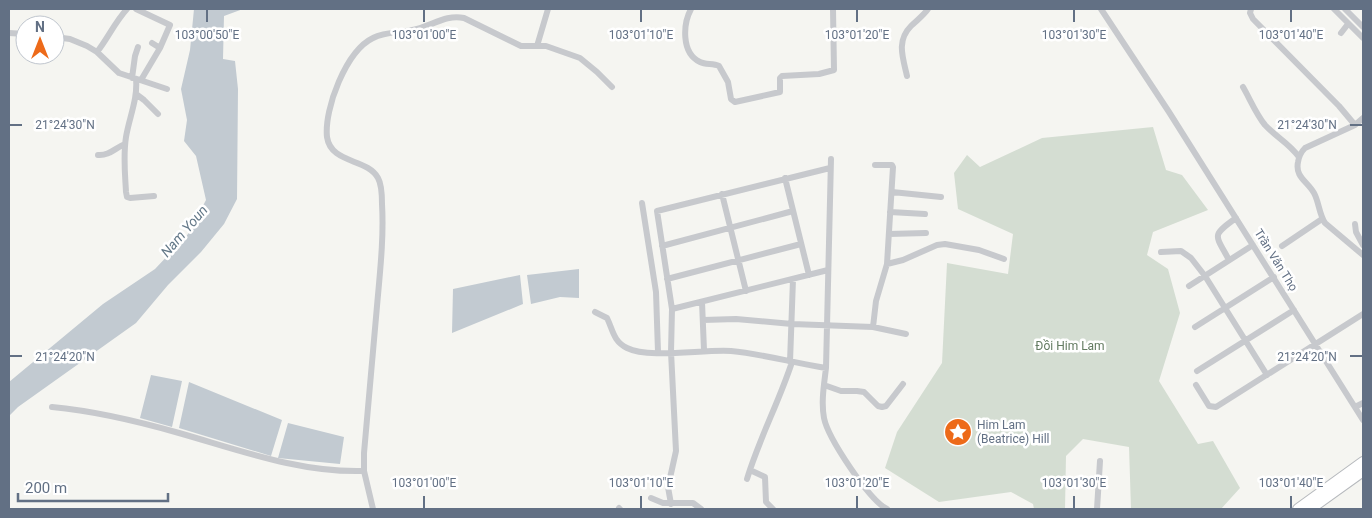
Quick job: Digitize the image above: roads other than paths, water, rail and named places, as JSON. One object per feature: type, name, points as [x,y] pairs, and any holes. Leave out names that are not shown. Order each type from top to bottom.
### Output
[{"type":"highway","points":[[1298,509],[1363,462]]},
{"type":"highway","points":[[1310,509],[1363,471]]},
{"type":"street","points":[[136,9],[148,11],[170,25],[160,48],[136,79]]},
{"type":"street","points":[[537,46],[548,9]]},
{"type":"street","points":[[691,9],[685,24],[685,40],[688,50],[699,62],[719,66],[728,82],[731,99],[735,102],[780,92],[780,78],[782,76],[819,74],[834,70],[833,9]]},
{"type":"street","points":[[907,76],[901,50],[902,40],[910,27],[928,9]]},
{"type":"street","name":"Trần Văn Thọ","points":[[1101,9],[1169,112],[1363,420]]},
{"type":"street","points":[[1251,9],[1250,15],[1253,19],[1339,106],[1355,125]]},
{"type":"street","points":[[1334,9],[1363,38]]},
{"type":"street","points":[[1345,9],[1363,27]]},
{"type":"street","points":[[98,52],[122,10]]},
{"type":"street","points":[[373,509],[364,471],[364,453],[380,269],[382,205],[380,184],[376,175],[337,154],[328,140],[327,125],[338,86],[351,58],[366,42],[382,35],[420,29],[450,17],[464,18],[521,46],[554,48],[580,58],[612,87]]},
{"type":"street","points":[[1341,33],[1348,24]]},
{"type":"street","points":[[65,38],[98,52],[119,73],[167,90]]},
{"type":"street","points":[[152,43],[160,48]]},
{"type":"street","points":[[138,47],[135,56],[136,94],[123,157],[127,197],[154,196]]},
{"type":"street","points":[[1243,87],[1264,123],[1276,135],[1288,143],[1299,157]]},
{"type":"street","points":[[136,94],[158,114]]},
{"type":"street","points":[[1363,118],[1355,125],[1310,145],[1301,152],[1297,171],[1315,195],[1322,219],[1363,255]]},
{"type":"street","points":[[98,155],[106,156],[125,144]]},
{"type":"street","points":[[831,159],[826,368],[823,412],[829,434],[867,491],[877,503],[887,509]]},
{"type":"street","points":[[872,328],[876,301],[887,264],[893,166],[875,165]]},
{"type":"street","points":[[671,504],[668,487],[676,445],[671,352],[672,309],[658,211],[830,168]]},
{"type":"street","points":[[785,178],[809,275]]},
{"type":"street","points":[[892,192],[941,197]]},
{"type":"street","points":[[722,194],[746,291]]},
{"type":"street","points":[[642,203],[656,292],[658,352]]},
{"type":"street","points":[[662,246],[793,211]]},
{"type":"street","points":[[890,212],[925,214]]},
{"type":"street","points":[[1229,260],[1217,235],[1219,231],[1236,218]]},
{"type":"street","points":[[1282,246],[1322,219]]},
{"type":"street","points":[[1355,224],[1356,232],[1363,245]]},
{"type":"street","points":[[889,234],[926,233]]},
{"type":"street","points":[[667,279],[801,244]]},
{"type":"street","points":[[887,264],[903,260],[937,245],[945,244],[979,250],[1004,260]]},
{"type":"street","points":[[1189,286],[1253,245]]},
{"type":"street","points":[[1162,252],[1177,250],[1185,252],[1205,276],[1267,375]]},
{"type":"street","points":[[672,309],[828,270]]},
{"type":"street","points":[[1195,327],[1274,277]]},
{"type":"street","points":[[747,480],[760,442],[782,394],[791,362],[793,279]]},
{"type":"street","points":[[702,302],[704,350]]},
{"type":"street","points":[[1197,371],[1294,310]]},
{"type":"street","points":[[595,312],[607,318],[614,339],[626,348],[639,352],[704,350],[739,352],[826,368]]},
{"type":"street","points":[[1196,385],[1209,406],[1216,407],[1363,314]]},
{"type":"street","points":[[703,320],[736,319],[872,328],[906,334]]},
{"type":"street","points":[[824,385],[841,391],[864,392],[878,406],[882,407],[886,406],[904,384]]},
{"type":"street","points":[[1355,407],[1363,403]]},
{"type":"street","points":[[52,407],[81,410],[137,422],[265,458],[313,468],[348,472],[364,471]]},
{"type":"street","points":[[1097,509],[1100,461]]},
{"type":"street","points":[[750,470],[765,477],[766,501],[773,509]]},
{"type":"street","points":[[651,498],[659,502],[671,504],[693,503],[701,509]]},
{"type":"place","name":"Him Lam (Beatrice) Hill","points":[[958,432]]},
{"type":"water label","name":"Nam Youn","points":[[184,231]]},
{"type":"park label","name":"Đồi Him Lam","points":[[1070,346]]}]
